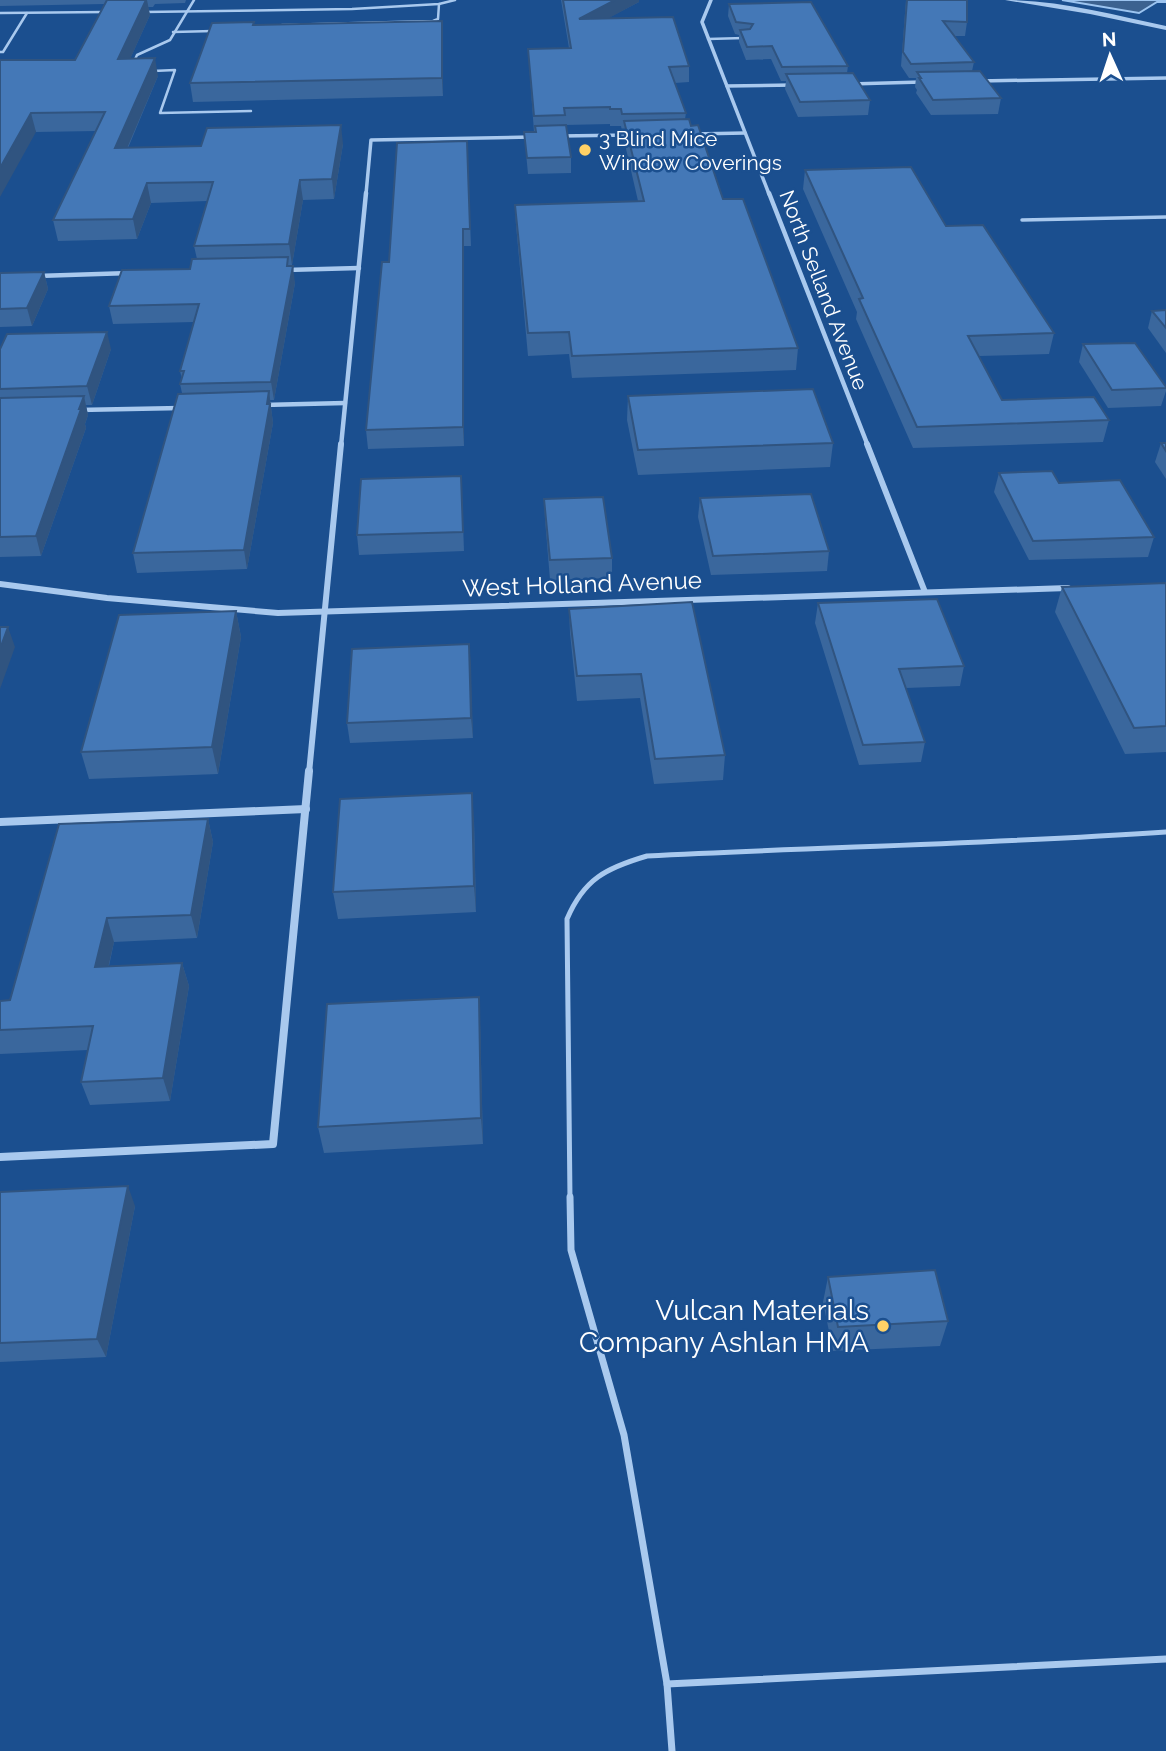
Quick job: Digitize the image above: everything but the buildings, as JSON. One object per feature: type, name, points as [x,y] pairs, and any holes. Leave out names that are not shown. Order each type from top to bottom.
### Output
[{"type":"street","name":"North Selland Avenue","points":[[711,0],[702,17],[708,39],[925,592]]},
{"type":"street","points":[[1007,0],[1090,12],[1166,28]]},
{"type":"street","points":[[972,81],[1166,78]]},
{"type":"street","points":[[848,84],[931,82]]},
{"type":"street","points":[[727,86],[806,84]]},
{"type":"street","points":[[685,134],[745,133]]},
{"type":"street","points":[[551,136],[633,135]]},
{"type":"street","points":[[0,1157],[273,1144],[371,140],[539,136]]},
{"type":"street","points":[[275,270],[359,268]]},
{"type":"street","points":[[24,276],[131,273]]},
{"type":"street","points":[[249,406],[345,403]]},
{"type":"street","points":[[69,411],[193,407]]},
{"type":"street","name":"West Holland Avenue","points":[[0,584],[278,613],[1072,588]]},
{"type":"street","points":[[0,822],[306,809]]},
{"type":"lane","points":[[130,71],[137,55],[170,40],[194,0]]},
{"type":"lane","points":[[135,12],[352,9],[439,4],[455,0]]},
{"type":"lane","points":[[282,26],[433,21],[438,19],[439,4]]},
{"type":"lane","points":[[0,13],[108,12]]},
{"type":"lane","points":[[0,52],[3,52],[27,13]]},
{"type":"lane","points":[[173,32],[222,31]]},
{"type":"lane","points":[[708,39],[748,38]]},
{"type":"lane","points":[[152,71],[175,70],[160,113],[251,111]]},
{"type":"lane","points":[[1022,220],[1166,217]]},
{"type":"lane","points":[[672,1751],[667,1684],[624,1435],[571,1250],[568,919],[574,898],[587,883],[614,865],[647,856],[860,845],[1062,839],[1166,832]]},
{"type":"lane","points":[[667,1684],[1166,1659]]},
{"type":"water","points":[[1062,0],[1166,2],[1157,2],[1139,13]]},
{"type":"place","name":"3 Blind Mice Window Coverings","points":[[585,150]]},
{"type":"place","name":"Vulcan Materials Company Ashlan HMA","points":[[883,1326]]}]
